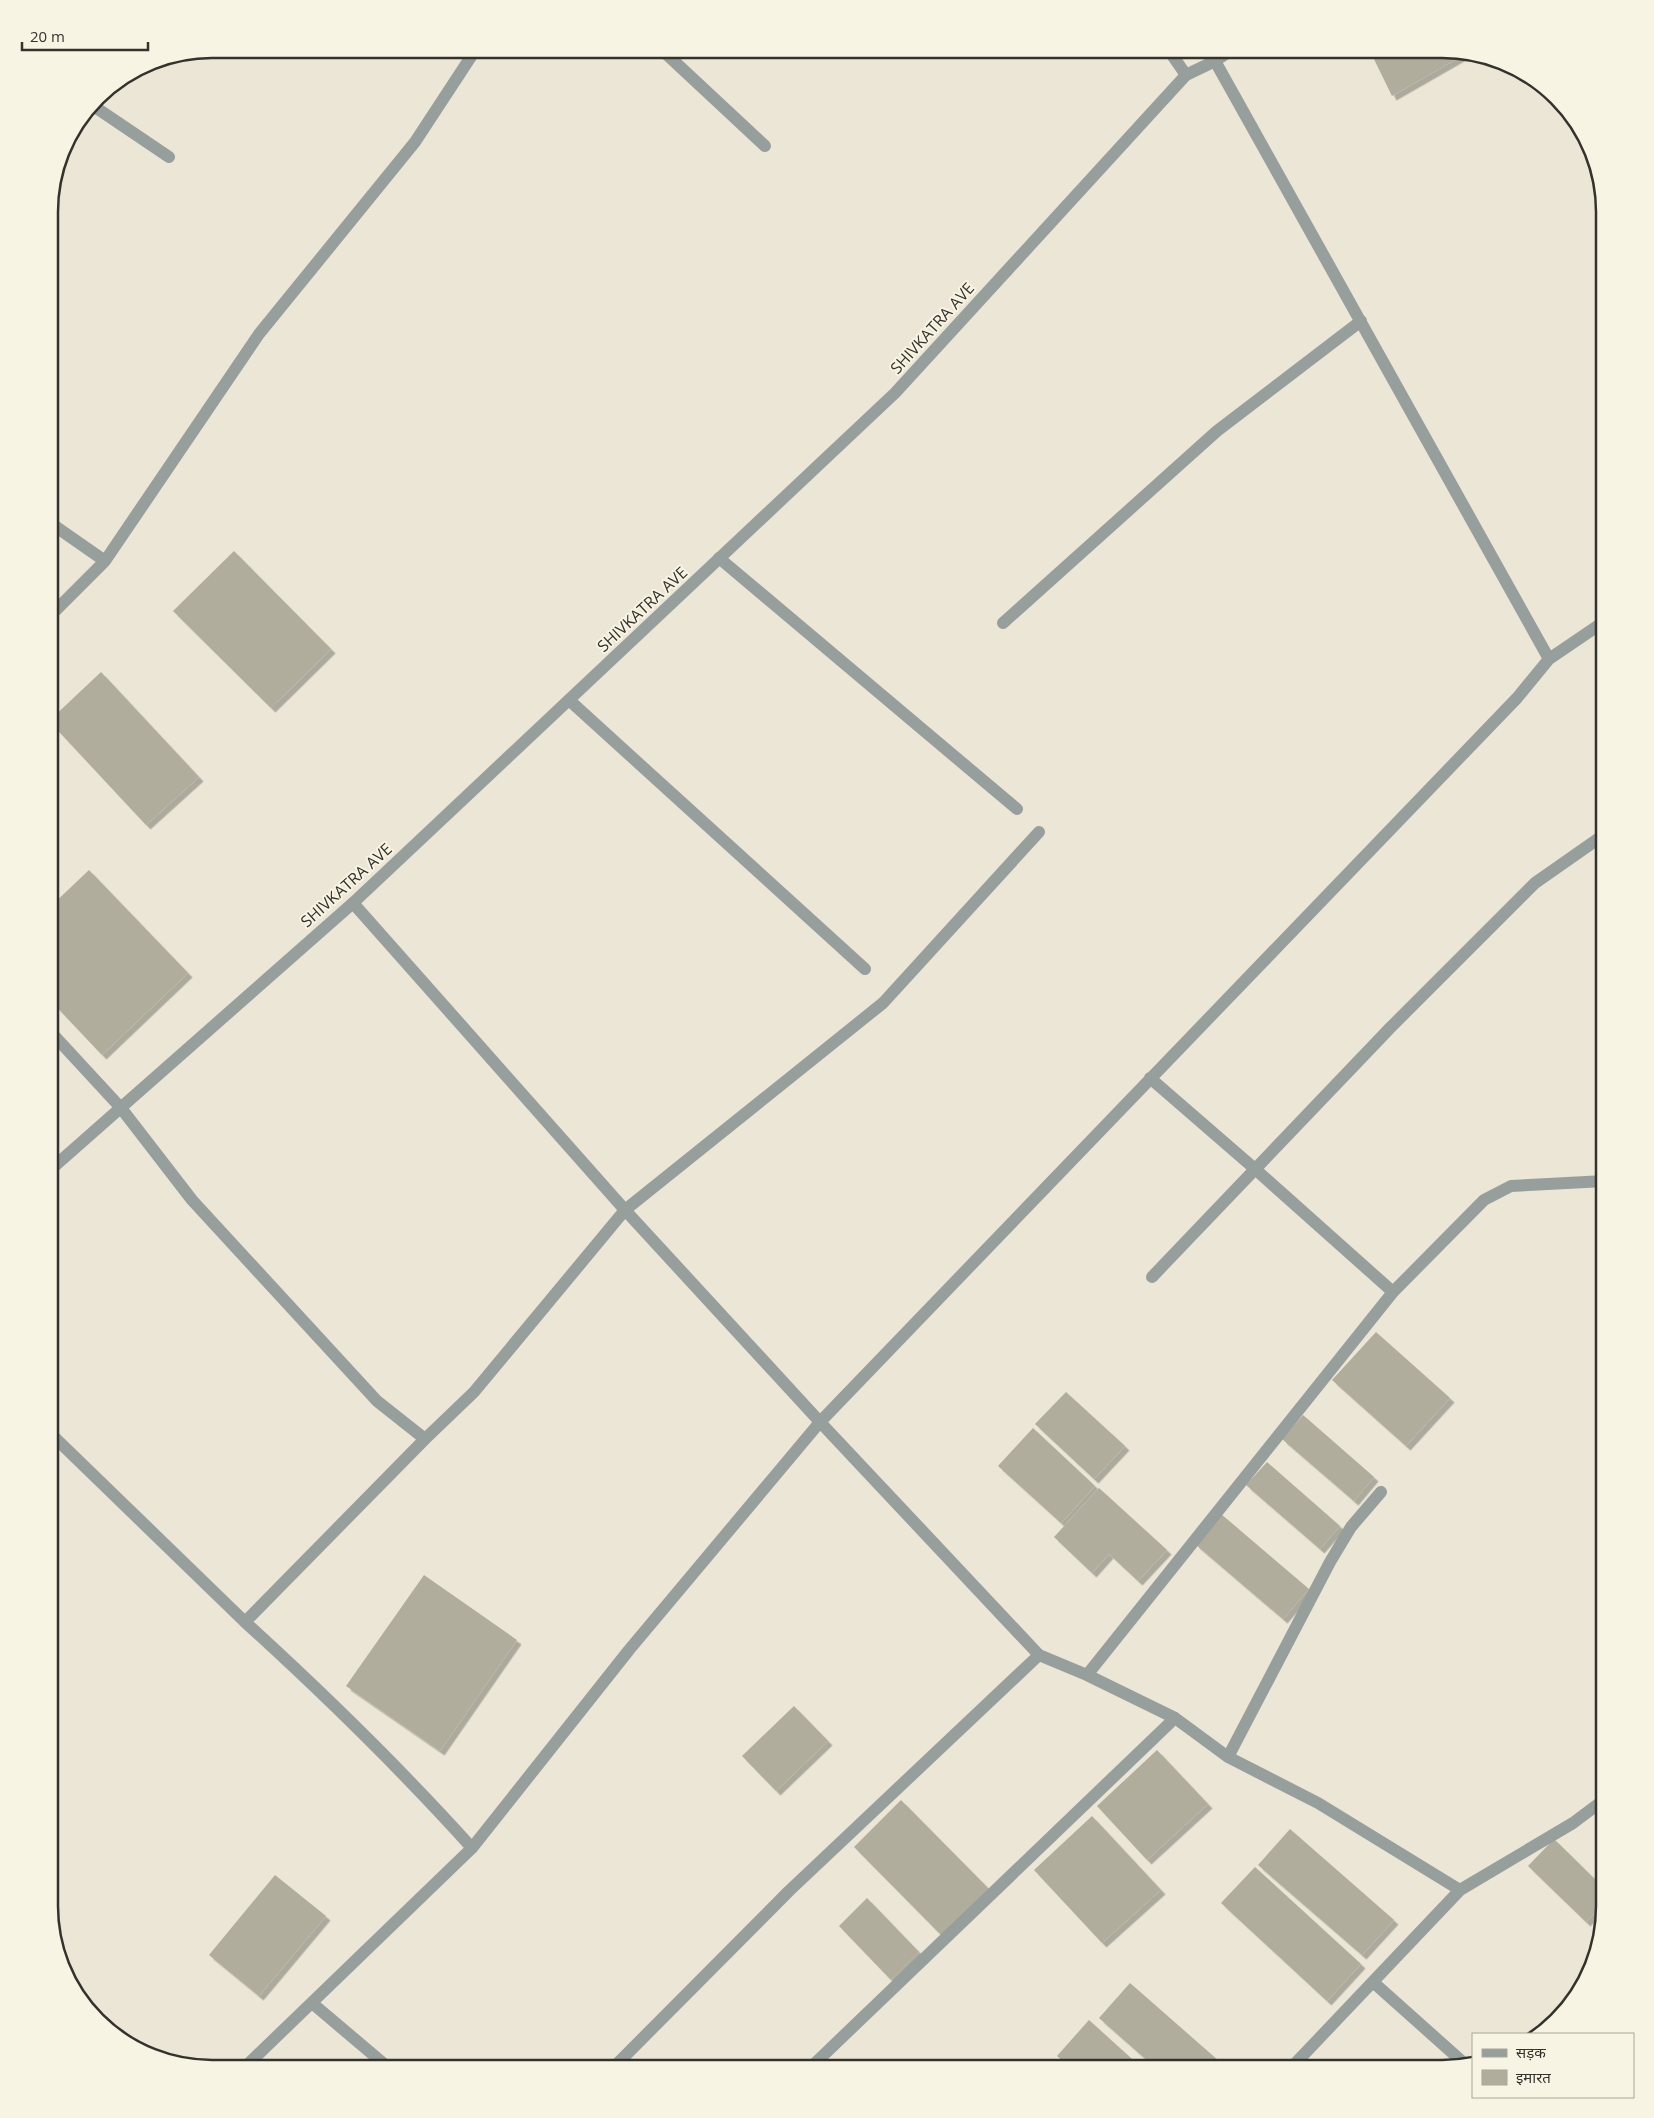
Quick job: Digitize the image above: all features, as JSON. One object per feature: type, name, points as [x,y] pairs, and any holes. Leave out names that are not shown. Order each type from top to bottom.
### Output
[{"type":"street","points":[[58,608],[105,561],[259,334],[415,142],[470,58]]},
{"type":"street","points":[[671,58],[765,146]]},
{"type":"street","points":[[1174,58],[1186,75]]},
{"type":"street","name":"SHIVKATRA AVE","points":[[58,1163],[353,903],[895,393],[1186,75],[1220,58]]},
{"type":"street","points":[[1215,61],[1549,659]]},
{"type":"street","points":[[97,109],[169,157]]},
{"type":"street","points":[[1003,623],[1217,431],[1361,321]]},
{"type":"street","points":[[58,528],[105,561]]},
{"type":"street","points":[[719,558],[1017,809]]},
{"type":"street","points":[[252,2060],[472,1848],[629,1650],[820,1422],[1517,698],[1549,659],[1596,627]]},
{"type":"street","points":[[568,700],[864,969]]},
{"type":"street","points":[[245,1622],[425,1439],[474,1392],[625,1210],[884,1003],[1039,832]]},
{"type":"street","points":[[1152,1277],[1390,1028],[1535,883],[1596,840]]},
{"type":"street","points":[[353,903],[625,1210],[820,1422],[1039,1654],[1175,1718],[1228,1757],[1318,1803],[1460,1890]]},
{"type":"street","points":[[58,1040],[121,1108],[192,1200],[377,1402],[425,1439]]},
{"type":"street","points":[[1150,1078],[1393,1292]]},
{"type":"street","points":[[1087,1675],[1393,1292],[1484,1200],[1511,1186],[1596,1181]]},
{"type":"street","points":[[58,1441],[245,1622],[324,1694],[437,1809],[472,1848]]},
{"type":"street","points":[[1228,1757],[1330,1562],[1351,1527],[1381,1492]]},
{"type":"street","points":[[621,2060],[789,1892],[1039,1654]]},
{"type":"street","points":[[818,2060],[1175,1718]]},
{"type":"street","points":[[1299,2060],[1460,1890],[1573,1824],[1596,1806]]},
{"type":"street","points":[[1373,1982],[1458,2059]]},
{"type":"street","points":[[312,2003],[379,2060]]},
{"type":"building","points":[[1373,58],[1457,58],[1392,96]]},
{"type":"building","points":[[234,551],[331,649],[271,708],[173,611]]},
{"type":"building","points":[[101,672],[199,777],[146,825],[58,731],[58,713]]},
{"type":"building","points":[[89,870],[188,973],[102,1055],[58,1009],[58,899]]},
{"type":"building","points":[[1376,1332],[1450,1398],[1406,1446],[1332,1380]]},
{"type":"building","points":[[1066,1392],[1125,1446],[1094,1479],[1035,1424]]},
{"type":"building","points":[[1303,1415],[1374,1477],[1354,1501],[1282,1439]]},
{"type":"building","points":[[1033,1428],[1095,1486],[1061,1523],[998,1466]]},
{"type":"building","points":[[1267,1462],[1340,1526],[1320,1549],[1246,1485]]},
{"type":"building","points":[[1099,1488],[1167,1550],[1138,1581],[1109,1554],[1092,1573],[1054,1537]]},
{"type":"building","points":[[1221,1514],[1309,1589],[1283,1619],[1195,1544]]},
{"type":"building","points":[[424,1575],[517,1640],[440,1751],[346,1686]]},
{"type":"building","points":[[794,1706],[828,1741],[776,1791],[742,1756]]},
{"type":"building","points":[[1157,1750],[1208,1804],[1147,1860],[1097,1806]]},
{"type":"building","points":[[901,1800],[989,1889],[942,1936],[854,1847]]},
{"type":"building","points":[[1092,1816],[1161,1890],[1102,1943],[1034,1870]]},
{"type":"building","points":[[1290,1829],[1394,1920],[1362,1955],[1258,1865]]},
{"type":"building","points":[[1554,1839],[1596,1880],[1596,1912],[1586,1922],[1528,1866]]},
{"type":"building","points":[[1255,1867],[1361,1964],[1327,2001],[1221,1903]]},
{"type":"building","points":[[275,1875],[326,1916],[259,1996],[209,1955]]},
{"type":"building","points":[[867,1898],[919,1952],[891,1980],[839,1926]]},
{"type":"building","points":[[1130,1983],[1218,2060],[1147,2060],[1099,2018]]},
{"type":"building","points":[[1089,2020],[1133,2060],[1062,2060],[1057,2056]]}]
